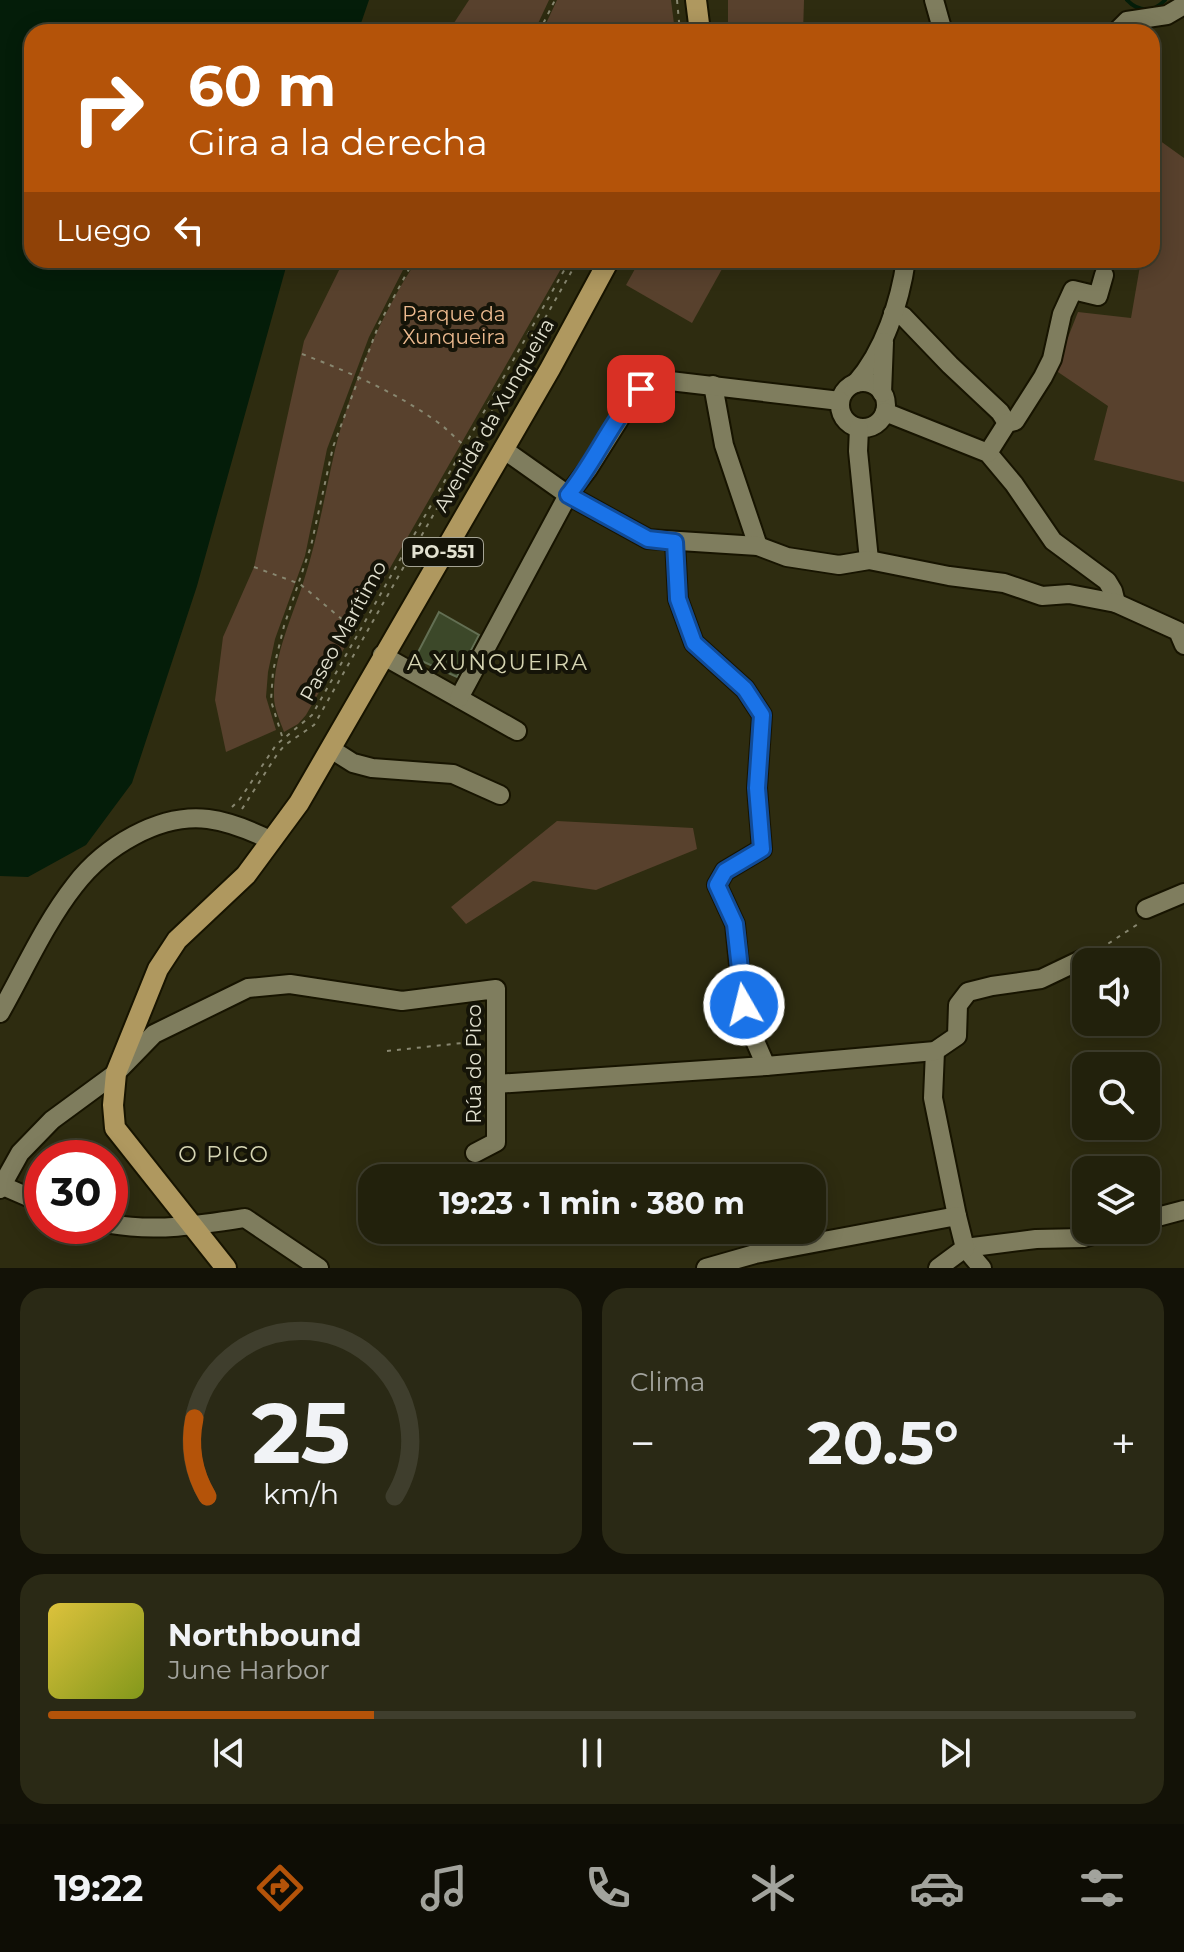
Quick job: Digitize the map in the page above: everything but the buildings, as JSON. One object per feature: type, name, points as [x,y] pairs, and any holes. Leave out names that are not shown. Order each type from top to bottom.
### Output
[{"type":"main road","points":[[696,0],[699,24]]},
{"type":"main road","name":"Avenida da Xunqueira","points":[[272,835],[331,749],[605,268]]},
{"type":"main road","name":"PO-551","points":[[226,1268],[115,1128],[113,1105],[116,1073],[158,969],[177,940],[246,875],[272,835]]},
{"type":"street","points":[[934,0],[941,24]]},
{"type":"street","points":[[1124,24],[1167,15],[1184,5]]},
{"type":"street","points":[[885,335],[882,393],[885,412],[878,423],[859,428],[846,421],[840,401],[864,373],[885,335],[904,268]]},
{"type":"street","points":[[988,453],[1007,423],[1015,421],[1043,377],[1052,359],[1062,314],[1073,290],[1098,296],[1104,275]]},
{"type":"street","points":[[893,313],[903,316],[1000,412],[1007,423]]},
{"type":"street","points":[[459,698],[568,495],[641,389],[670,381],[840,401]]},
{"type":"street","points":[[856,383],[871,383],[882,393]]},
{"type":"street","points":[[713,385],[724,445],[758,546]]},
{"type":"street","points":[[885,412],[988,453],[1014,484],[1053,541],[1107,581],[1116,603]]},
{"type":"street","points":[[859,428],[858,451],[869,560]]},
{"type":"street","points":[[499,457],[648,539],[758,546],[787,557],[839,565],[869,560],[1004,583],[1042,596],[1069,594],[1116,603],[1182,634]]},
{"type":"street","points":[[675,542],[678,599],[694,643],[745,689],[762,715],[757,788],[762,849],[725,871],[717,885],[735,924],[748,1025],[766,1066]]},
{"type":"street","points":[[382,655],[517,731]]},
{"type":"street","points":[[331,749],[353,763],[372,768],[453,774],[500,795]]},
{"type":"street","points":[[0,1013],[76,883],[103,856],[162,824],[206,819],[272,835]]},
{"type":"street","points":[[1146,909],[1184,893]]},
{"type":"street","points":[[496,1084],[935,1051],[957,1036],[958,1005],[968,992],[1041,979],[1072,964]]},
{"type":"street","name":"Rúa do Pico","points":[[116,1073],[154,1034],[248,988],[290,984],[402,1001],[496,989],[496,1142],[475,1153]]},
{"type":"street","points":[[935,1051],[933,1098],[957,1216],[965,1248],[982,1268]]},
{"type":"street","points":[[24,1196],[1,1188],[20,1153],[52,1120],[116,1073]]},
{"type":"street","points":[[1160,1216],[1184,1210]]},
{"type":"street","points":[[706,1268],[755,1254],[957,1216]]},
{"type":"street","points":[[128,1227],[191,1226],[245,1218],[319,1268]]},
{"type":"street","points":[[938,1268],[965,1248],[1036,1239],[1072,1238]]},
{"type":"path","points":[[543,24],[555,0]]},
{"type":"path","points":[[677,0],[679,24]]},
{"type":"path","points":[[283,737],[271,701],[273,671],[284,626],[300,584],[333,447],[358,375],[379,324],[410,268]]},
{"type":"path","name":"Paseo Marítimo","points":[[227,809],[240,799],[283,737],[312,715],[565,268]]},
{"type":"path","points":[[236,814],[285,745],[314,725],[573,268]]},
{"type":"path","points":[[302,354],[358,375],[438,422],[469,451],[499,457]]},
{"type":"path","points":[[254,567],[300,584],[358,632]]},
{"type":"path","points":[[1101,948],[1136,927],[1146,909]]},
{"type":"path","points":[[387,1051],[496,1039]]},
{"type":"green space","points":[[469,0],[549,0],[538,24],[453,24]]},
{"type":"green space","points":[[557,0],[671,0],[674,24],[546,24]]},
{"type":"green space","points":[[728,0],[804,0],[803,24],[728,24]]},
{"type":"green space","points":[[1160,141],[1184,158],[1184,482],[1094,460],[1108,406],[1055,370],[1078,312],[1131,318],[1140,268],[1160,268]]},
{"type":"green space","points":[[340,268],[404,268],[369,337],[327,449],[305,556],[275,639],[268,672],[266,697],[276,730],[226,752],[215,700],[223,637],[254,567],[304,341]]},
{"type":"green space","name":"Parque da Xunqueira","points":[[412,268],[561,268],[306,715],[284,732],[274,701],[284,637],[304,580],[335,450],[358,376]]},
{"type":"green space","points":[[636,268],[723,268],[692,323],[626,285]]},
{"type":"green space","points":[[557,821],[693,828],[697,849],[596,890],[533,881],[466,924],[451,907]]},
{"type":"shaded area","points":[[0,0],[369,0],[361,24],[24,24],[24,268],[286,268],[197,586],[132,783],[86,845],[28,877],[0,876]]},
{"type":"waterway","points":[[1127,0],[1136,7],[1146,9],[1156,7],[1165,0]]},
{"type":"district","name":"A XUNQUEIRA","points":[[498,662]]},
{"type":"district","name":"O PICO","points":[[224,1154]]},
{"type":"route","points":[[641,389],[568,495],[648,539],[675,542],[678,599],[694,643],[745,689],[762,715],[757,788],[762,849],[725,871],[717,885],[735,924],[744,1005]]}]
